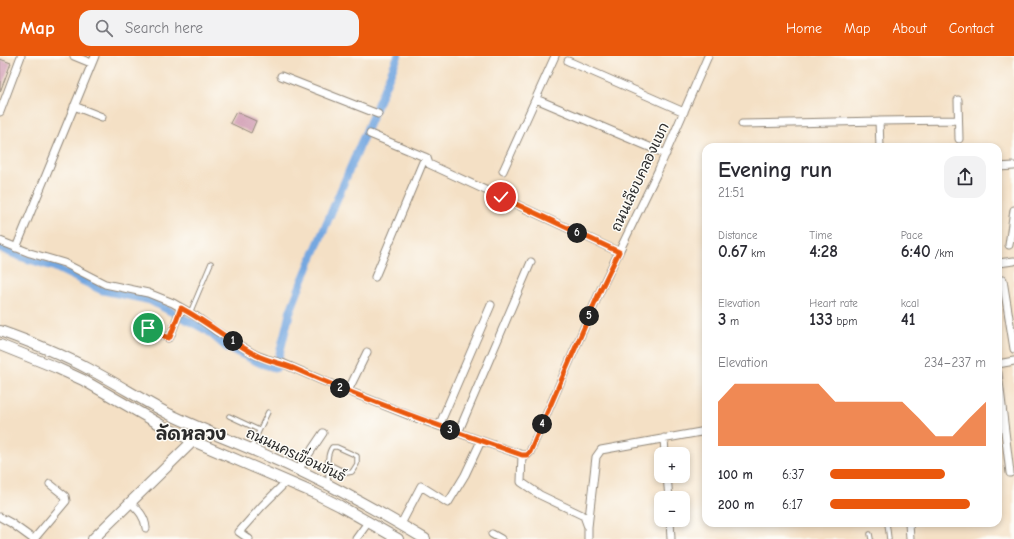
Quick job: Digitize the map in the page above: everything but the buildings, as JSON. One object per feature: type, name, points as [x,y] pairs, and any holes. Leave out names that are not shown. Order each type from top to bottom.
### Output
[{"type":"main road","name":"ถนนนครเขื่อนขันธ์","points":[[0,331],[62,355],[167,413],[328,484],[401,524],[425,539]]},
{"type":"main road","name":"ถนนนครเขื่อนขันธ์","points":[[0,345],[83,380],[161,425],[314,493],[369,521],[395,538]]},
{"type":"main road","points":[[93,539],[193,440],[200,428]]},
{"type":"main road","points":[[245,463],[250,449]]},
{"type":"street","points":[[0,112],[20,56]]},
{"type":"street","points":[[16,248],[93,60],[74,56]]},
{"type":"street","points":[[503,171],[556,56]]},
{"type":"street","name":"ถนนเลียบคลองแขก","points":[[522,455],[527,455],[530,452],[596,302],[666,154],[708,56]]},
{"type":"street","points":[[568,61],[684,112]]},
{"type":"street","points":[[281,76],[374,113]]},
{"type":"street","points":[[536,99],[666,154]]},
{"type":"street","points":[[958,100],[959,139]]},
{"type":"street","points":[[74,106],[102,117]]},
{"type":"street","points":[[742,124],[958,120]]},
{"type":"street","points":[[879,121],[880,143]]},
{"type":"street","points":[[370,134],[425,157],[427,158],[429,164],[619,252]]},
{"type":"street","points":[[375,277],[425,157]]},
{"type":"street","points":[[1002,167],[1014,166]]},
{"type":"street","points":[[1009,245],[1014,214]]},
{"type":"street","points":[[0,241],[16,248],[64,263],[105,284],[148,293],[179,313],[190,313],[216,331],[256,355],[282,363],[348,391],[439,426],[522,455],[521,482],[540,495],[584,516],[588,527]]},
{"type":"street","points":[[1002,262],[1014,260]]},
{"type":"street","points":[[458,432],[531,262]]},
{"type":"street","points":[[1003,280],[1014,349]]},
{"type":"street","points":[[439,426],[491,305]]},
{"type":"street","points":[[148,328],[168,338],[170,337],[179,313]]},
{"type":"street","points":[[348,391],[367,352]]},
{"type":"street","points":[[1002,363],[1014,361]]},
{"type":"street","points":[[1002,406],[1010,473]]},
{"type":"street","points":[[588,539],[596,457],[601,450],[702,432]]},
{"type":"street","points":[[298,470],[323,433]]},
{"type":"street","points":[[664,438],[665,447]]},
{"type":"street","points":[[401,524],[421,486],[448,503],[465,476],[482,441]]},
{"type":"street","points":[[249,539],[239,532],[287,481]]},
{"type":"street","points":[[0,517],[34,539],[66,500],[65,496],[50,484]]},
{"type":"street","points":[[130,502],[142,514],[145,520],[146,528]]},
{"type":"street","points":[[356,539],[369,521]]},
{"type":"street","points":[[670,527],[671,539]]},
{"type":"street","points":[[908,527],[910,539]]},
{"type":"street","points":[[492,534],[501,539]]},
{"type":"lane","points":[[190,313],[212,264]]},
{"type":"lane","points":[[250,449],[268,412]]},
{"type":"lane","points":[[229,416],[259,430]]},
{"type":"lane","points":[[328,464],[347,473],[352,472],[356,464],[357,456],[337,447],[332,447],[328,457],[328,464],[328,484]]},
{"type":"lane","points":[[888,527],[889,539]]},
{"type":"lane","points":[[870,534],[871,539]]},
{"type":"waterway","points":[[0,248],[21,257],[54,267],[101,290],[149,300],[208,331],[226,347],[262,364],[276,368],[290,312],[302,281],[398,56]]},
{"type":"district","name":"ลัดหลวง","points":[[191,434]]},
{"type":"route","points":[[148,328],[165,337],[170,337],[181,308],[256,355],[282,363],[413,417],[522,455],[527,455],[530,452],[578,340],[619,252],[501,197]]}]
